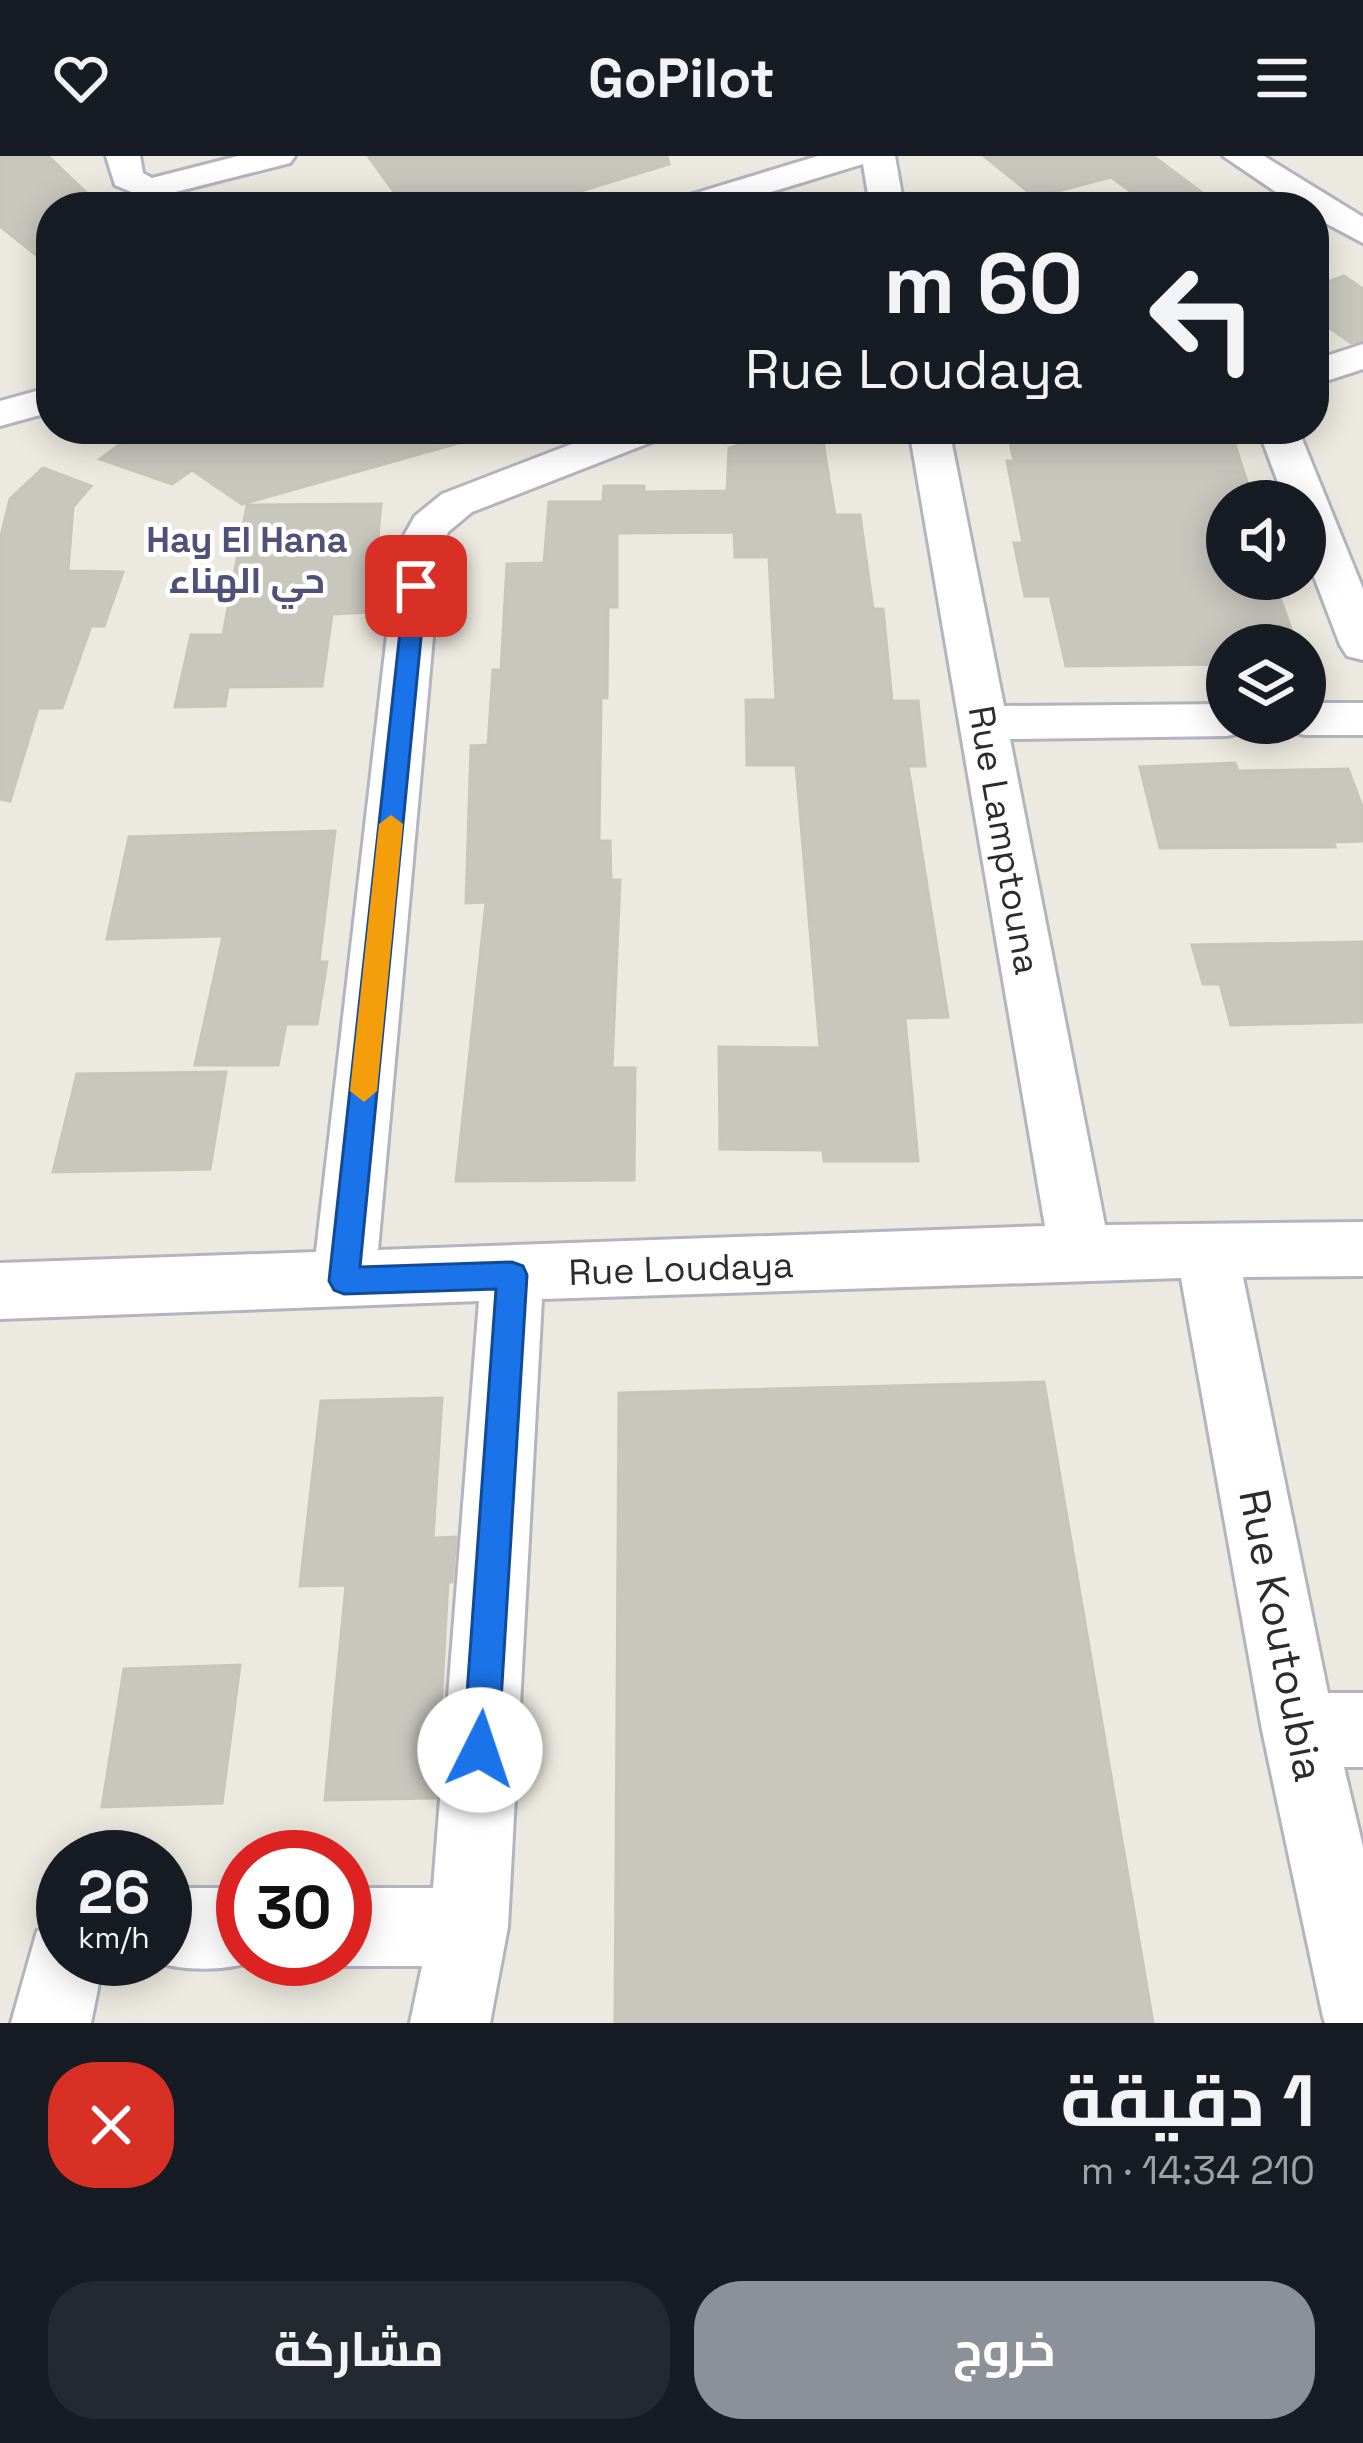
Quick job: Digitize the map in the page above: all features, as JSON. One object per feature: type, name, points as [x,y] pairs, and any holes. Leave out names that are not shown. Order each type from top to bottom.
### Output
[{"type":"street","points":[[129,171],[167,186],[278,156]]},
{"type":"street","points":[[735,192],[854,156]]},
{"type":"street","points":[[878,156],[884,192]]},
{"type":"street","points":[[1240,156],[1298,192]]},
{"type":"street","points":[[1329,211],[1363,232]]},
{"type":"street","points":[[1329,368],[1363,356]]},
{"type":"street","points":[[0,414],[36,403]]},
{"type":"street","points":[[344,1281],[419,548],[430,524],[457,503],[609,444]]},
{"type":"street","name":"Rue Lamptouna","points":[[932,444],[1080,1252]]},
{"type":"street","points":[[1284,444],[1363,645]]},
{"type":"street","points":[[1326,719],[1363,718]]},
{"type":"street","points":[[984,723],[1206,720]]},
{"type":"street","name":"Rue Loudaya","points":[[0,1291],[1080,1252],[1363,1249]]},
{"type":"street","name":"Rue Koutoubia","points":[[1207,1251],[1331,1730],[1363,2018]]},
{"type":"street","points":[[450,2023],[469,1928],[512,1275]]},
{"type":"street","points":[[372,1927],[469,1928]]},
{"type":"street","points":[[51,2023],[59,1986]]},
{"type":"building","points":[[0,156],[48,156],[85,192],[36,192],[36,255],[0,226]]},
{"type":"building","points":[[368,156],[667,156],[669,164],[578,192],[394,192]]},
{"type":"building","points":[[984,156],[1153,156],[1201,192],[1132,192],[1111,177],[1054,192],[1029,192]]},
{"type":"building","points":[[1344,276],[1363,289],[1363,340],[1351,343],[1329,328],[1329,282]]},
{"type":"building","points":[[121,444],[455,444],[242,504],[192,470],[172,484],[100,459]]},
{"type":"building","points":[[823,444],[835,515],[860,515],[873,609],[883,609],[892,701],[918,701],[925,766],[908,766],[948,1017],[905,1018],[918,1161],[824,1161],[823,1150],[720,1149],[719,1047],[820,1048],[796,765],[747,765],[746,700],[776,700],[769,557],[735,557],[734,532],[617,533],[617,607],[608,607],[607,698],[601,698],[599,841],[610,841],[611,880],[620,880],[612,1068],[635,1068],[634,1180],[456,1181],[486,902],[466,903],[471,746],[488,745],[493,670],[501,670],[507,564],[544,563],[549,502],[603,502],[604,486],[644,486],[644,492],[727,491],[729,448]]},
{"type":"building","points":[[1010,444],[1235,444],[1246,480],[1206,480],[1206,600],[1281,600],[1289,624],[1206,624],[1206,664],[1066,666],[1050,596],[1025,596],[1014,543],[1023,543],[1007,461],[1014,461]]},
{"type":"building","points":[[43,468],[91,486],[73,507],[68,571],[123,572],[104,626],[91,626],[62,708],[38,708],[10,801],[0,799],[0,540],[10,499]]},
{"type":"building","points":[[381,504],[371,612],[332,614],[322,686],[228,687],[225,706],[175,707],[191,635],[223,635],[247,505]]},
{"type":"building","points":[[1235,763],[1238,771],[1348,769],[1363,809],[1363,841],[1333,842],[1335,847],[1160,848],[1140,767]]},
{"type":"building","points":[[335,831],[319,962],[327,962],[317,1024],[286,1024],[278,1065],[195,1065],[223,936],[107,939],[129,837]]},
{"type":"building","points":[[1363,942],[1363,1022],[1231,1025],[1220,984],[1203,984],[1192,945]]},
{"type":"building","points":[[226,1072],[210,1169],[53,1172],[77,1074]]},
{"type":"building","points":[[1044,1382],[1153,2023],[615,2023],[619,1393]]},
{"type":"building","points":[[442,1398],[433,1538],[456,1537],[452,1582],[448,1582],[436,1798],[325,1800],[346,1585],[300,1586],[321,1401]]},
{"type":"building","points":[[240,1665],[222,1803],[102,1807],[124,1669]]},
{"type":"slow traffic","points":[[364,1091],[391,824]]},
{"type":"district","name":"Hay El Hana حي الهناء","points":[[247,560]]},
{"type":"route","points":[[416,586],[344,1281],[512,1275],[480,1750]]}]
